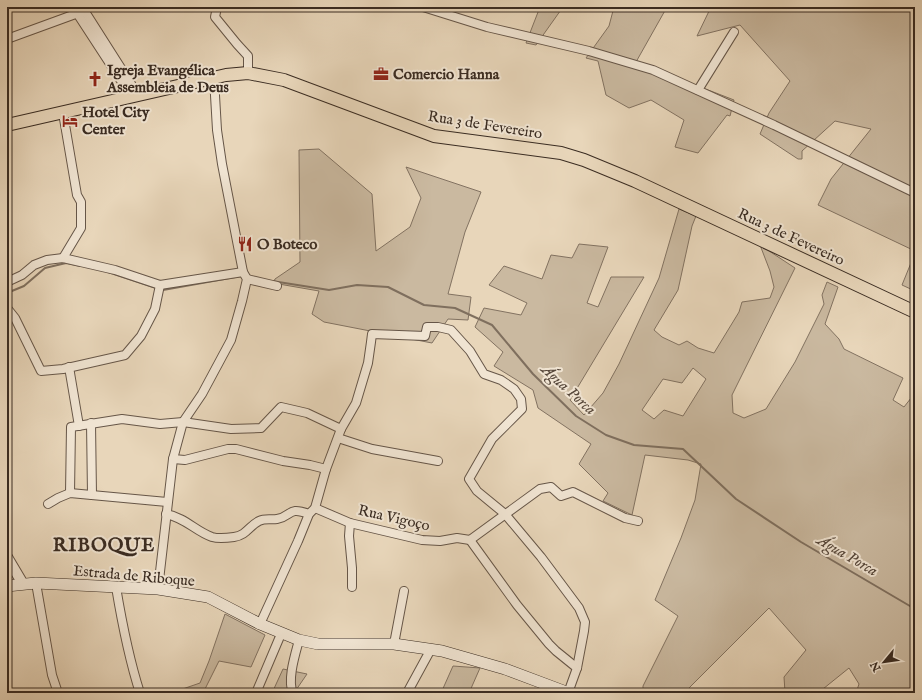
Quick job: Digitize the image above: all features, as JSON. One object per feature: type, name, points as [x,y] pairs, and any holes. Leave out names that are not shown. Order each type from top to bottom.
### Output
[{"type":"main road","name":"Rua 3 de Fevereiro","points":[[7,125],[226,75],[248,73],[284,80],[434,136],[561,153],[584,160],[635,182],[915,312]]},
{"type":"main road","name":"Estrada de Riboque","points":[[7,586],[36,583],[158,589],[208,597],[260,624],[298,640],[318,644],[394,644],[431,649],[505,669],[568,693]]},
{"type":"street","points":[[217,7],[215,17],[236,44],[248,56],[248,73]]},
{"type":"street","points":[[423,7],[488,27],[589,50],[646,68],[774,125],[915,193]]},
{"type":"street","points":[[7,39],[79,9],[134,96]]},
{"type":"street","points":[[698,90],[734,32]]},
{"type":"street","points":[[158,589],[173,459],[183,422],[202,394],[231,340],[242,301],[245,276],[219,144],[214,78]]},
{"type":"street","points":[[63,113],[77,195],[81,202],[81,228],[63,258]]},
{"type":"street","points":[[7,282],[22,275],[34,265],[48,260],[63,258],[115,270],[160,285],[245,276],[277,286]]},
{"type":"street","points":[[7,308],[15,318],[41,371],[70,367],[126,355],[141,336],[155,309],[160,285]]},
{"type":"street","points":[[260,624],[309,514],[315,508],[326,469],[341,429],[356,403],[368,363],[372,334],[424,336],[427,327],[438,327],[451,330],[479,363],[484,374],[501,380],[514,389],[521,399],[522,409],[492,439],[469,479],[477,491],[505,514],[541,557],[583,615],[586,622],[577,668],[568,693]]},
{"type":"street","points":[[70,367],[79,426]]},
{"type":"street","points":[[70,493],[71,427],[122,419],[160,424],[183,422],[231,429],[261,428],[281,407],[307,412],[341,429]]},
{"type":"street","points":[[91,423],[92,495]]},
{"type":"street","points":[[338,438],[372,449],[438,461]]},
{"type":"street","points":[[173,459],[185,460],[236,448],[282,461],[326,469]]},
{"type":"street","points":[[577,668],[549,644],[517,604],[470,540],[540,489],[552,487],[561,496],[573,492],[625,518],[638,521]]},
{"type":"street","points":[[48,504],[70,493],[167,502]]},
{"type":"street","name":"Rua Vigoço","points":[[315,508],[350,523],[431,542],[456,538],[470,540]]},
{"type":"street","points":[[166,514],[178,517],[208,535],[221,538],[245,534],[254,524],[264,519],[281,518],[299,510],[309,514]]},
{"type":"street","points":[[350,523],[349,536],[352,587]]},
{"type":"street","points":[[7,557],[23,584]]},
{"type":"street","points":[[36,583],[52,675],[58,693]]},
{"type":"street","points":[[116,587],[123,629],[140,693]]},
{"type":"street","points":[[394,644],[404,591]]},
{"type":"street","points":[[256,693],[281,634]]},
{"type":"street","points":[[293,693],[292,671],[298,640]]},
{"type":"street","points":[[407,693],[431,649]]},
{"type":"shaded area","points":[[540,7],[563,7],[536,45],[526,43]]},
{"type":"shaded area","points":[[614,7],[667,7],[636,62],[734,100],[730,116],[727,115],[698,153],[675,147],[684,120],[651,100],[629,108],[606,95],[598,61],[586,58],[609,26]]},
{"type":"shaded area","points":[[711,7],[915,7],[915,251],[818,205],[831,179],[871,129],[835,121],[802,151],[802,159],[798,159],[760,134],[769,113],[790,81],[740,25],[697,36]]},
{"type":"shaded area","points":[[319,149],[372,194],[376,251],[410,227],[421,198],[406,167],[481,192],[465,232],[448,294],[471,297],[468,320],[448,319],[432,343],[324,322],[312,314],[319,291],[273,283],[275,279],[300,262],[299,150]]},
{"type":"shaded area","points":[[679,209],[696,216],[692,226],[678,290],[654,330],[662,337],[679,345],[687,341],[698,348],[714,353],[739,312],[742,302],[770,298],[774,287],[770,271],[760,245],[795,268],[732,395],[733,413],[744,418],[766,409],[795,362],[824,304],[822,295],[827,282],[838,287],[825,324],[839,339],[844,349],[903,378],[893,400],[904,407],[915,393],[915,693],[856,693],[859,684],[849,668],[818,693],[784,693],[784,677],[806,650],[769,608],[684,693],[643,693],[643,686],[678,616],[655,600],[695,500],[701,464],[688,460],[645,455],[632,515],[603,501],[608,493],[579,464],[591,444],[538,408],[533,390],[494,366],[503,352],[475,327],[484,308],[521,315],[527,303],[489,285],[504,266],[542,279],[551,255],[572,258],[579,244],[608,247],[587,303],[598,307],[611,277],[644,277],[570,400],[584,415],[603,393],[619,364],[659,278]],"holes":[[[693,368],[706,379],[683,416],[664,410],[654,419],[642,410],[663,379],[682,383]]]},
{"type":"shaded area","points":[[915,253],[915,291],[902,285]]},
{"type":"shaded area","points":[[225,614],[265,635],[251,667],[219,661],[203,693],[171,693],[200,683]]},
{"type":"shaded area","points":[[453,666],[480,668],[469,693],[441,693]]},
{"type":"shaded area","points":[[283,669],[307,674],[294,693],[272,693]]},
{"type":"waterway","points":[[7,293],[24,286],[45,268],[66,263],[80,266]]},
{"type":"waterway","points":[[108,272],[156,288]]},
{"type":"waterway","points":[[163,290],[241,276]]},
{"type":"waterway","name":"Água Porca","points":[[272,281],[329,290],[357,285],[388,287],[424,305],[455,308],[492,325],[533,374],[576,416],[606,435],[634,445],[683,449],[736,499],[801,542],[915,609]]},
{"type":"place","name":"Comercio Hanna","points":[[381,74]]},
{"type":"place","name":"Igreja Evangélica Assembleia de Deus","points":[[95,79]]},
{"type":"place","name":"Hotel City Center","points":[[70,121]]},
{"type":"place","name":"O Boteco","points":[[245,244]]},
{"type":"district","name":"RIBOQUE","points":[[104,546]]}]
